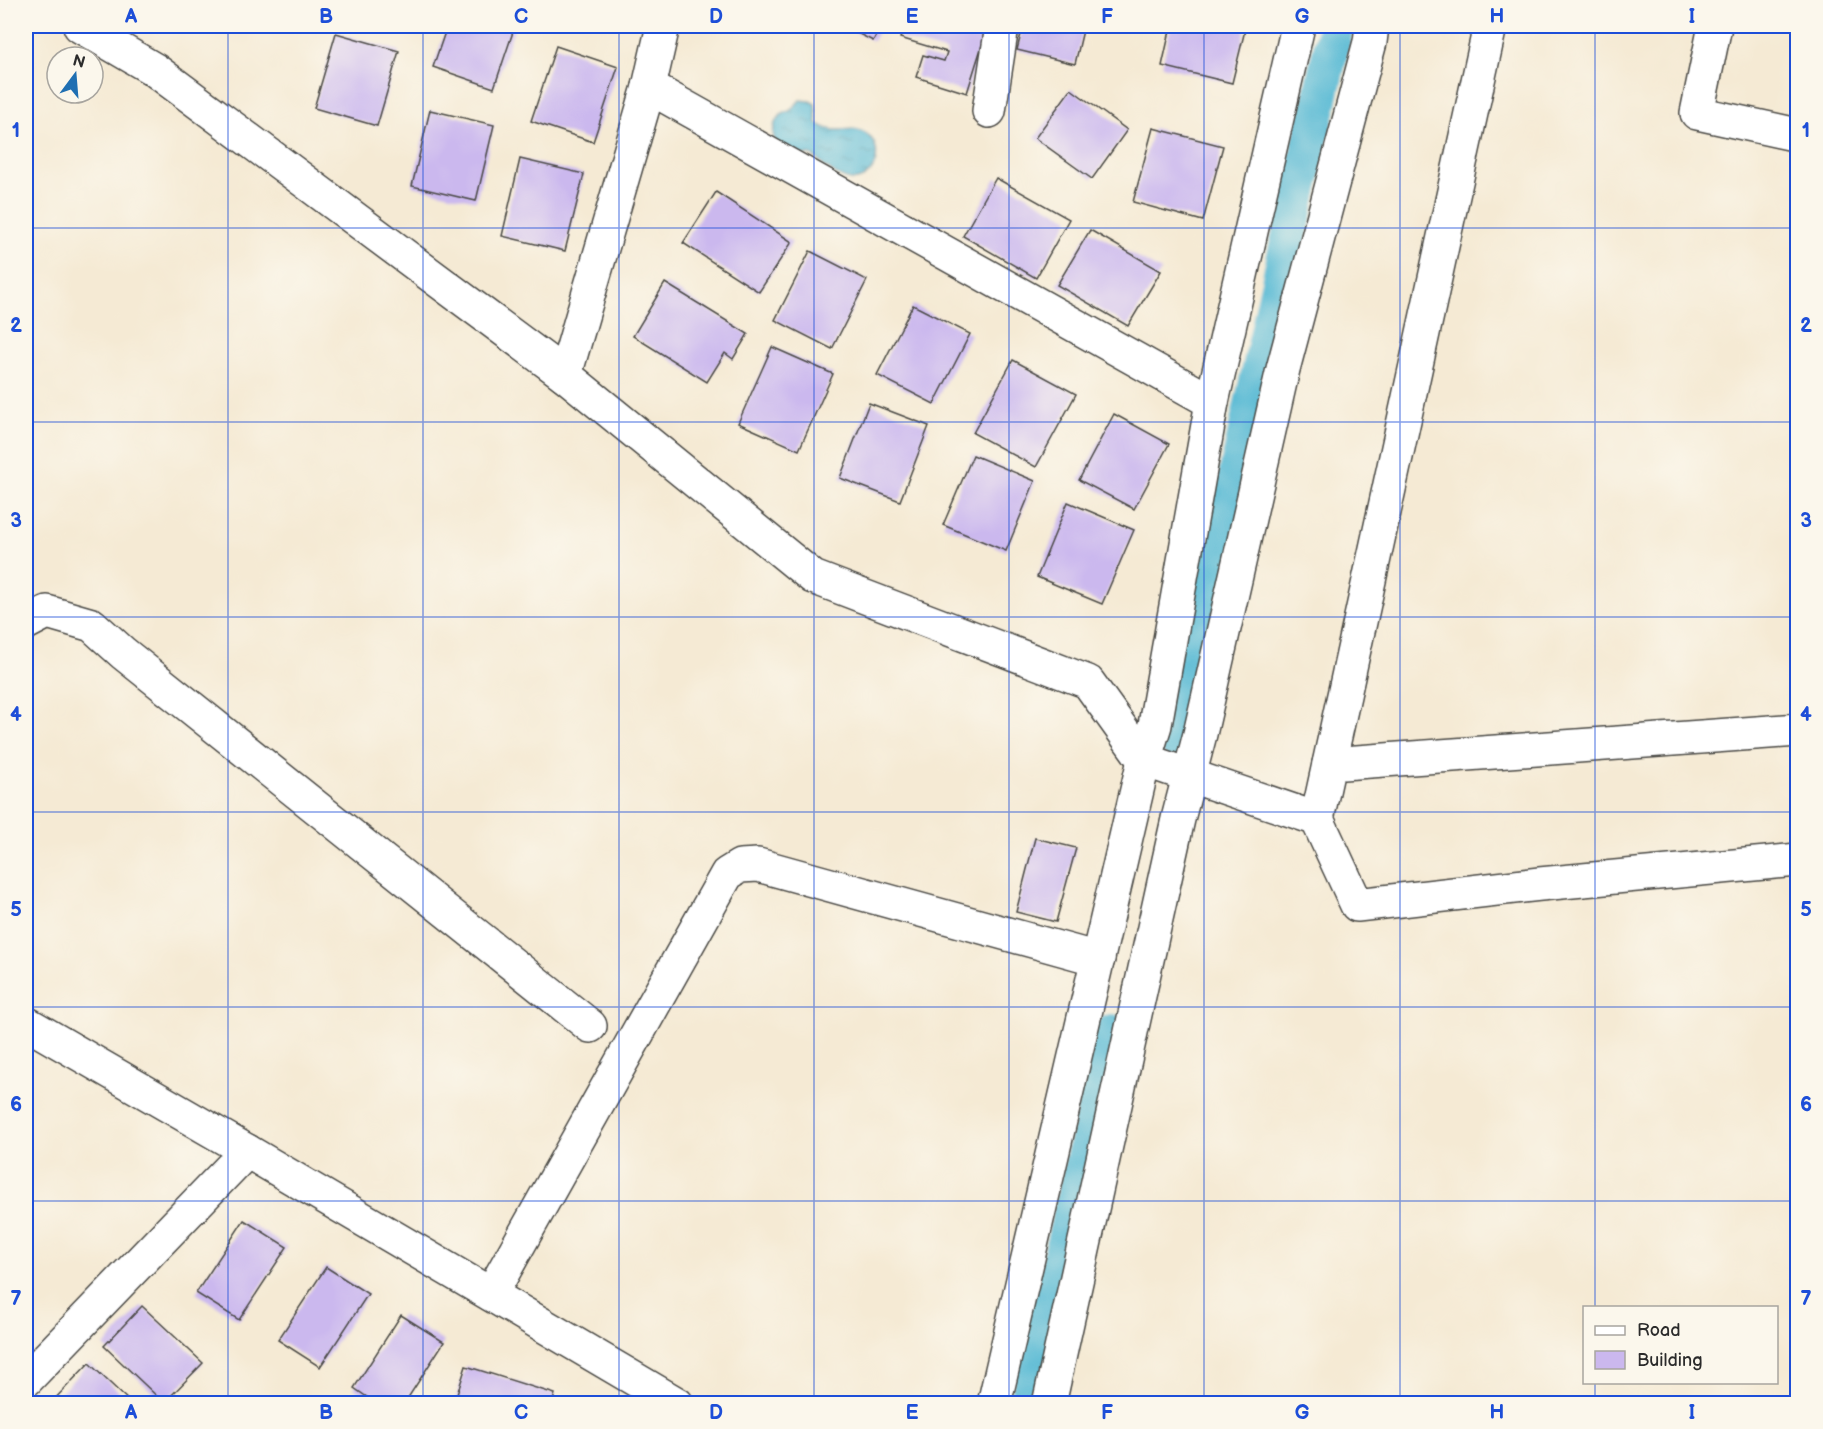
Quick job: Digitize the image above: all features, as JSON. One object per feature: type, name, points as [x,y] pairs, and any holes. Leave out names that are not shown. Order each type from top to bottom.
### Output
[{"type":"street","points":[[80,26],[155,70],[565,375],[813,577],[1088,682],[1144,760],[1317,819]]},
{"type":"street","points":[[565,375],[649,87],[663,26]]},
{"type":"street","points":[[989,111],[1002,26]]},
{"type":"street","points":[[994,1404],[1144,760],[1155,725],[1212,402],[1298,26]]},
{"type":"street","points":[[1049,1404],[1176,831],[1283,369],[1370,42],[1372,26]]},
{"type":"street","points":[[1490,26],[1317,819],[1357,905],[1540,884],[1797,860]]},
{"type":"street","points":[[1715,26],[1697,114],[1797,135]]},
{"type":"street","points":[[649,87],[1212,402]]},
{"type":"street","points":[[26,623],[47,612],[92,625],[590,1026]]},
{"type":"street","points":[[1329,764],[1797,730]]},
{"type":"street","points":[[491,1294],[727,874],[740,866],[758,865],[1098,959]]},
{"type":"street","points":[[26,1023],[677,1404]]},
{"type":"street","points":[[26,1380],[247,1151]]},
{"type":"water","points":[[800,100],[815,104],[817,123],[824,127],[837,130],[859,130],[871,138],[875,145],[876,159],[870,172],[857,180],[844,178],[828,169],[816,158],[805,155],[791,156],[775,143],[773,133],[775,123],[781,115],[791,110]]},
{"type":"building","points":[[447,26],[515,26],[494,88],[433,67]]},
{"type":"building","points":[[843,26],[881,26],[873,41]]},
{"type":"building","points":[[904,26],[988,26],[967,93],[916,77],[923,55],[944,61],[947,52],[900,38]]},
{"type":"building","points":[[1023,26],[1084,26],[1075,64],[1017,50]]},
{"type":"building","points":[[1171,26],[1246,26],[1232,83],[1162,66]]},
{"type":"building","points":[[336,33],[399,51],[377,126],[314,108]]},
{"type":"building","points":[[556,46],[618,67],[593,142],[531,121]]},
{"type":"building","points":[[1071,89],[1127,130],[1092,179],[1035,138]]},
{"type":"building","points":[[430,110],[494,125],[476,201],[412,186]]},
{"type":"building","points":[[1153,128],[1223,146],[1203,221],[1133,202]]},
{"type":"building","points":[[520,159],[584,174],[565,251],[502,236]]},
{"type":"building","points":[[996,178],[1069,219],[1036,278],[963,236]]},
{"type":"building","points":[[716,192],[792,242],[759,292],[683,243]]},
{"type":"building","points":[[1090,230],[1161,271],[1128,326],[1057,285]]},
{"type":"building","points":[[810,251],[867,280],[832,349],[775,320]]},
{"type":"building","points":[[665,283],[748,334],[733,359],[725,353],[707,382],[633,336]]},
{"type":"building","points":[[913,305],[970,334],[934,404],[877,375]]},
{"type":"building","points":[[772,347],[833,374],[799,450],[738,423]]},
{"type":"building","points":[[1013,360],[1076,394],[1036,467],[973,433]]},
{"type":"building","points":[[869,403],[929,426],[900,501],[840,478]]},
{"type":"building","points":[[1114,414],[1169,444],[1134,509],[1079,480]]},
{"type":"building","points":[[973,455],[1035,481],[1006,551],[943,525]]},
{"type":"building","points":[[1068,502],[1134,530],[1102,604],[1037,577]]},
{"type":"building","points":[[1035,838],[1076,848],[1056,922],[1016,912]]},
{"type":"building","points":[[244,1220],[287,1247],[239,1320],[196,1293]]},
{"type":"building","points":[[326,1267],[368,1294],[320,1367],[278,1340]]},
{"type":"building","points":[[142,1306],[203,1363],[164,1403],[104,1346]]},
{"type":"building","points":[[401,1315],[444,1342],[404,1404],[377,1404],[354,1388]]},
{"type":"building","points":[[89,1363],[132,1404],[50,1404]]},
{"type":"building","points":[[466,1366],[555,1394],[552,1404],[454,1404]]},
{"type":"waterway","points":[[1177,742],[1336,26]]},
{"type":"waterway","points":[[1027,1404],[1112,1032]]}]
